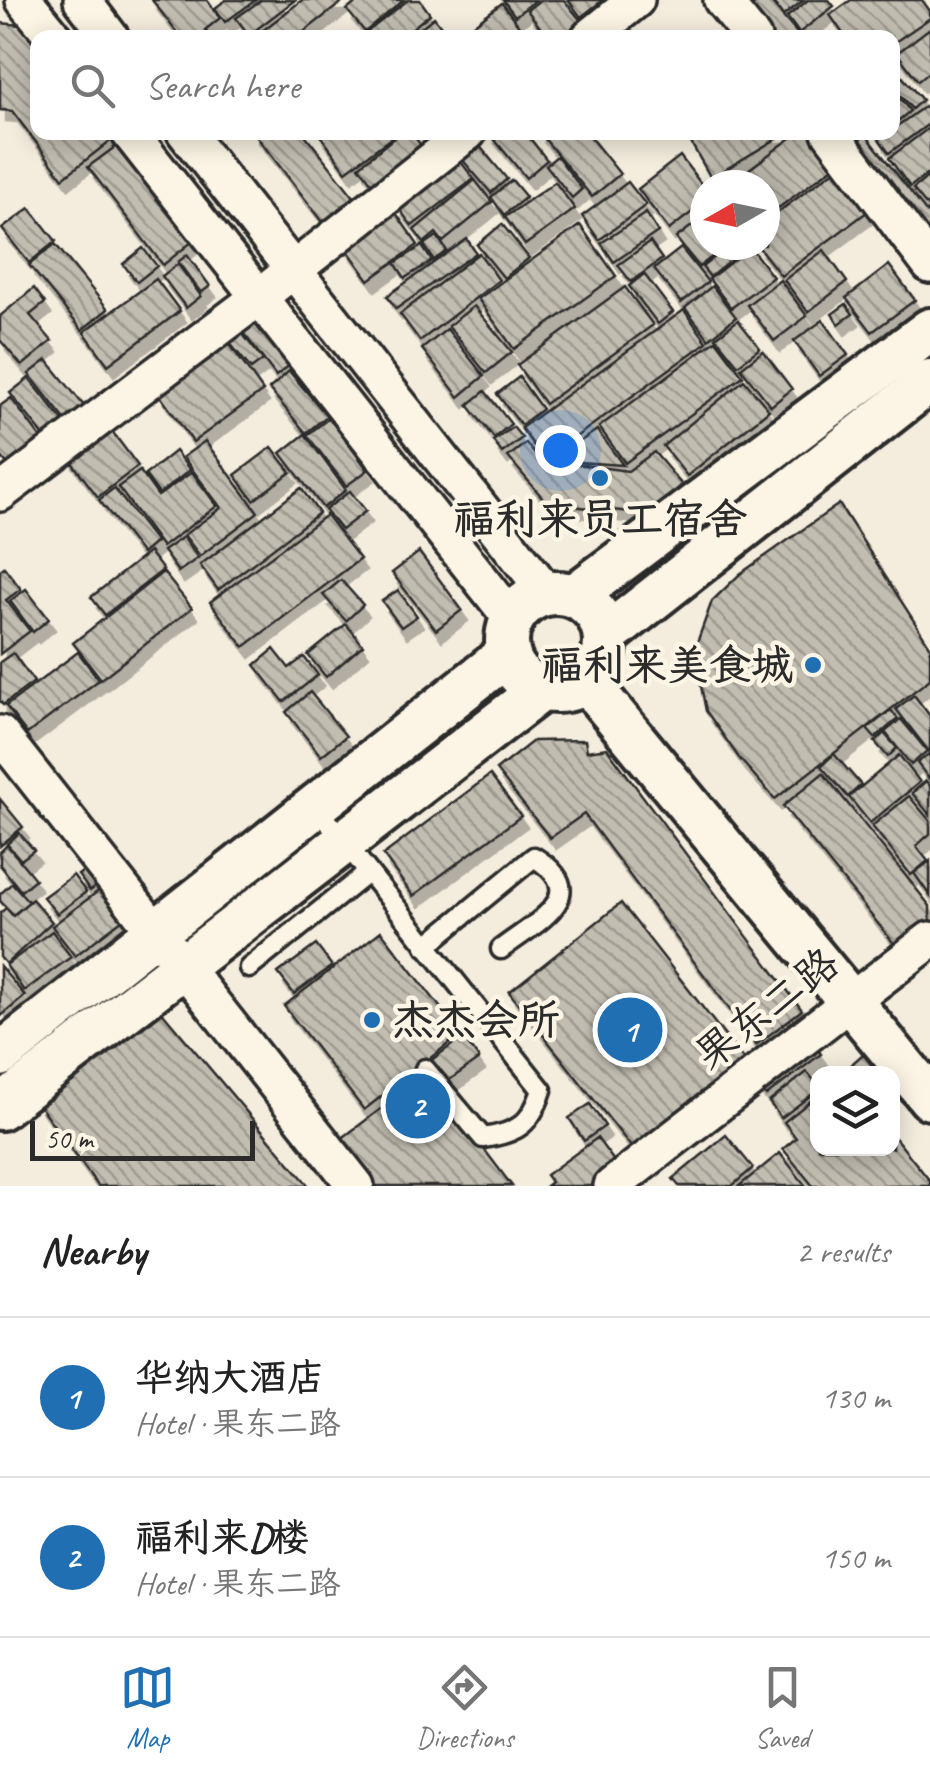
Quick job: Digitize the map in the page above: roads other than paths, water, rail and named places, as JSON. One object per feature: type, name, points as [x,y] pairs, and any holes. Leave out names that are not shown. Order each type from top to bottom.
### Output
[{"type":"street","points":[[24,0],[48,30]]},
{"type":"street","points":[[82,0],[105,30]]},
{"type":"street","points":[[599,30],[636,0]]},
{"type":"street","points":[[722,0],[746,30]]},
{"type":"street","points":[[135,140],[355,422],[510,637],[514,668],[541,690],[558,692],[586,682],[605,653],[606,636],[600,618],[589,604],[560,595],[389,393],[191,140]]},
{"type":"street","points":[[0,493],[258,298],[458,140]]},
{"type":"street","points":[[836,140],[930,265]]},
{"type":"street","points":[[0,1055],[315,805],[510,637],[523,606],[560,595],[759,457],[930,330]]},
{"type":"street","points":[[606,636],[930,381]]},
{"type":"street","points":[[355,422],[389,393]]},
{"type":"street","points":[[759,457],[789,492]]},
{"type":"street","points":[[586,682],[930,1098]]},
{"type":"street","points":[[0,1108],[185,967],[355,858],[541,690]]},
{"type":"street","points":[[4,749],[185,967],[356,1186]]},
{"type":"street","name":"果东二路","points":[[612,1186],[930,940]]},
{"type":"lane","points":[[315,805],[542,1090],[535,1112],[519,1128],[482,1138],[425,1069]]},
{"type":"lane","points":[[426,946],[534,857],[554,869],[562,886],[558,906],[501,949]]},
{"type":"lane","points":[[248,968],[355,858]]},
{"type":"place","name":"福利来员工宿舍","points":[[600,478]]},
{"type":"place","name":"福利来美食城","points":[[813,665]]},
{"type":"place","name":"杰杰会所","points":[[372,1020]]},
{"type":"place","name":"华纳大酒店","points":[[630,1030]]},
{"type":"place","name":"福利来D楼","points":[[418,1106]]}]
